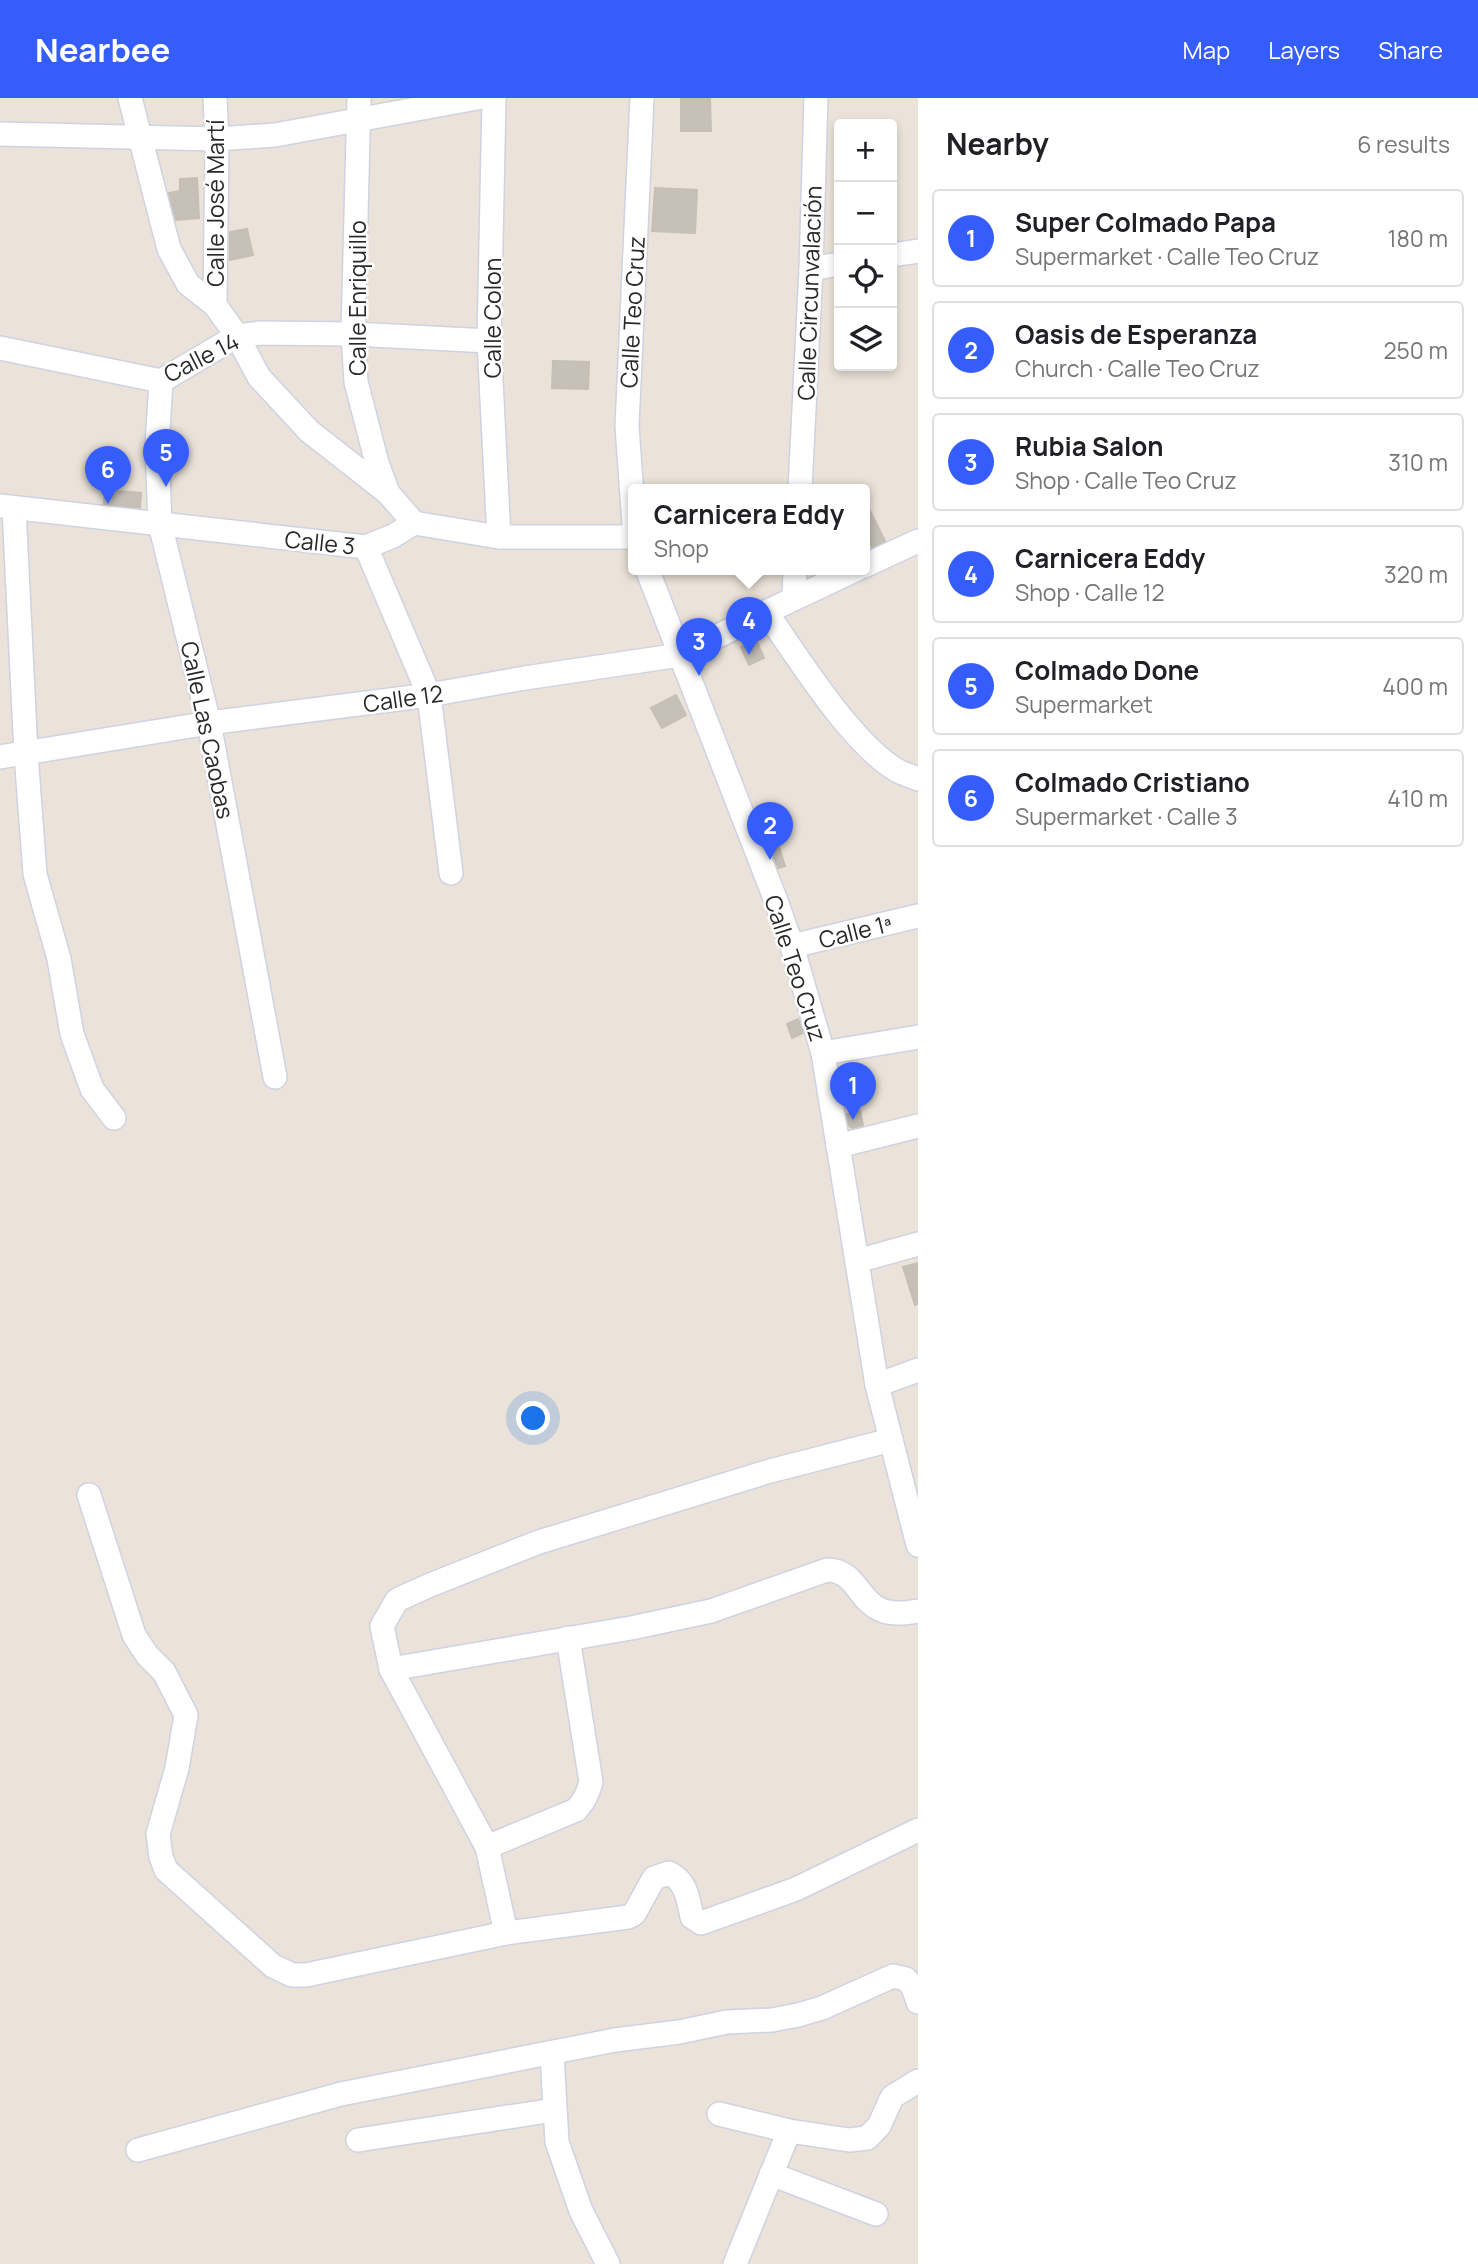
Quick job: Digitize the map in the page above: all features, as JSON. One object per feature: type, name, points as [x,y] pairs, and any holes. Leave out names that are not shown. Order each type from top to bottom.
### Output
[{"type":"street","points":[[130,98],[169,249],[188,284],[215,305]]},
{"type":"street","name":"Calle José Martí","points":[[215,98],[215,305],[237,336],[259,377],[309,431],[388,493],[414,523]]},
{"type":"street","points":[[0,134],[217,139],[275,135],[359,109],[477,98]]},
{"type":"street","name":"Calle Colon","points":[[494,98],[489,341],[499,537]]},
{"type":"street","name":"Calle Teo Cruz","points":[[631,484],[627,426],[642,98]]},
{"type":"street","name":"Calle Circunvalación","points":[[800,484],[816,98]]},
{"type":"street","name":"Calle Enriquillo","points":[[359,109],[354,334],[356,383],[377,463],[388,493]]},
{"type":"street","points":[[897,254],[918,251]]},
{"type":"street","points":[[811,269],[834,265]]},
{"type":"street","name":"Calle 14","points":[[0,348],[161,381],[237,336],[260,333],[354,334],[489,341]]},
{"type":"street","name":"Calle Las Caobas","points":[[161,381],[157,446],[160,524],[209,723],[275,1077]]},
{"type":"street","points":[[7,507],[35,874],[59,958],[72,1034],[92,1089],[114,1118]]},
{"type":"street","name":"Calle 3","points":[[7,507],[366,547],[393,536],[414,523]]},
{"type":"street","points":[[414,523],[499,537],[628,537]]},
{"type":"street","points":[[870,563],[918,541]]},
{"type":"street","points":[[366,547],[429,695],[451,873]]},
{"type":"street","name":"Calle Teo Cruz","points":[[649,575],[792,946],[824,1053],[877,1385],[918,1545]]},
{"type":"street","points":[[794,598],[795,575]]},
{"type":"street","name":"Calle 12","points":[[0,757],[209,723],[429,695],[680,655],[844,575]]},
{"type":"street","points":[[766,612],[848,725],[880,758],[898,771],[918,779]]},
{"type":"street","name":"Calle 1ª","points":[[792,946],[918,916]]},
{"type":"street","points":[[824,1053],[918,1037]]},
{"type":"street","points":[[838,1146],[918,1126]]},
{"type":"street","points":[[857,1261],[918,1244]]},
{"type":"street","points":[[877,1385],[918,1370]]},
{"type":"street","points":[[506,1933],[487,1847],[391,1669],[382,1626],[397,1600],[430,1584],[539,1542],[771,1471],[891,1440]]},
{"type":"street","points":[[89,1495],[134,1635],[147,1655],[164,1672],[186,1715],[177,1768],[158,1834],[166,1871],[273,1966],[292,1975],[306,1975],[506,1933],[628,1917],[634,1914],[654,1878],[669,1873],[679,1878],[692,1917],[701,1923],[796,1889],[918,1829]]},
{"type":"street","points":[[391,1669],[631,1628],[711,1611],[827,1570],[846,1574],[878,1608],[892,1612],[918,1611]]},
{"type":"street","points":[[487,1847],[576,1810],[589,1791],[591,1782],[568,1638]]},
{"type":"street","points":[[138,2150],[341,2094],[727,2022],[772,2020],[798,2015],[821,2008],[893,1976],[906,1979],[913,1987],[918,2002]]},
{"type":"street","points":[[552,2054],[557,2142],[577,2199],[608,2264]]},
{"type":"street","points":[[719,2114],[789,2132],[849,2140],[867,2138],[879,2126],[892,2097],[918,2081]]},
{"type":"street","points":[[358,2140],[554,2110]]},
{"type":"street","points":[[735,2264],[789,2132]]},
{"type":"street","points":[[771,2174],[876,2214]]},
{"type":"building","points":[[681,99],[710,99],[711,131],[681,131]]},
{"type":"building","points":[[197,178],[199,218],[176,220],[169,193],[180,191],[180,179]]},
{"type":"building","points":[[655,188],[697,190],[695,233],[652,231]]},
{"type":"building","points":[[247,229],[253,255],[230,260],[230,232]]},
{"type":"building","points":[[553,361],[589,362],[588,389],[552,388]]},
{"type":"building","points":[[105,490],[141,493],[140,508],[104,504]]},
{"type":"building","points":[[870,511],[885,541],[872,547],[870,543]]},
{"type":"building","points":[[756,640],[764,658],[749,665],[741,647]]},
{"type":"building","points":[[676,695],[686,715],[662,728],[651,708]]},
{"type":"building","points":[[779,847],[785,866],[778,868],[771,849]]},
{"type":"building","points":[[798,1019],[803,1033],[792,1038],[787,1024]]},
{"type":"building","points":[[860,1111],[863,1125],[852,1128],[849,1126],[847,1114]]},
{"type":"building","points":[[918,1263],[918,1304],[915,1305],[903,1267]]},
{"type":"place","name":"Colmado Done","points":[[166,487]]},
{"type":"place","name":"Colmado Cristiano","points":[[108,504]]},
{"type":"place","name":"Carnicera Eddy","points":[[749,655]]},
{"type":"place","name":"Rubia Salon","points":[[699,676]]},
{"type":"place","name":"Oasis de Esperanza","points":[[770,860]]},
{"type":"place","name":"Super Colmado Papa","points":[[853,1120]]}]
